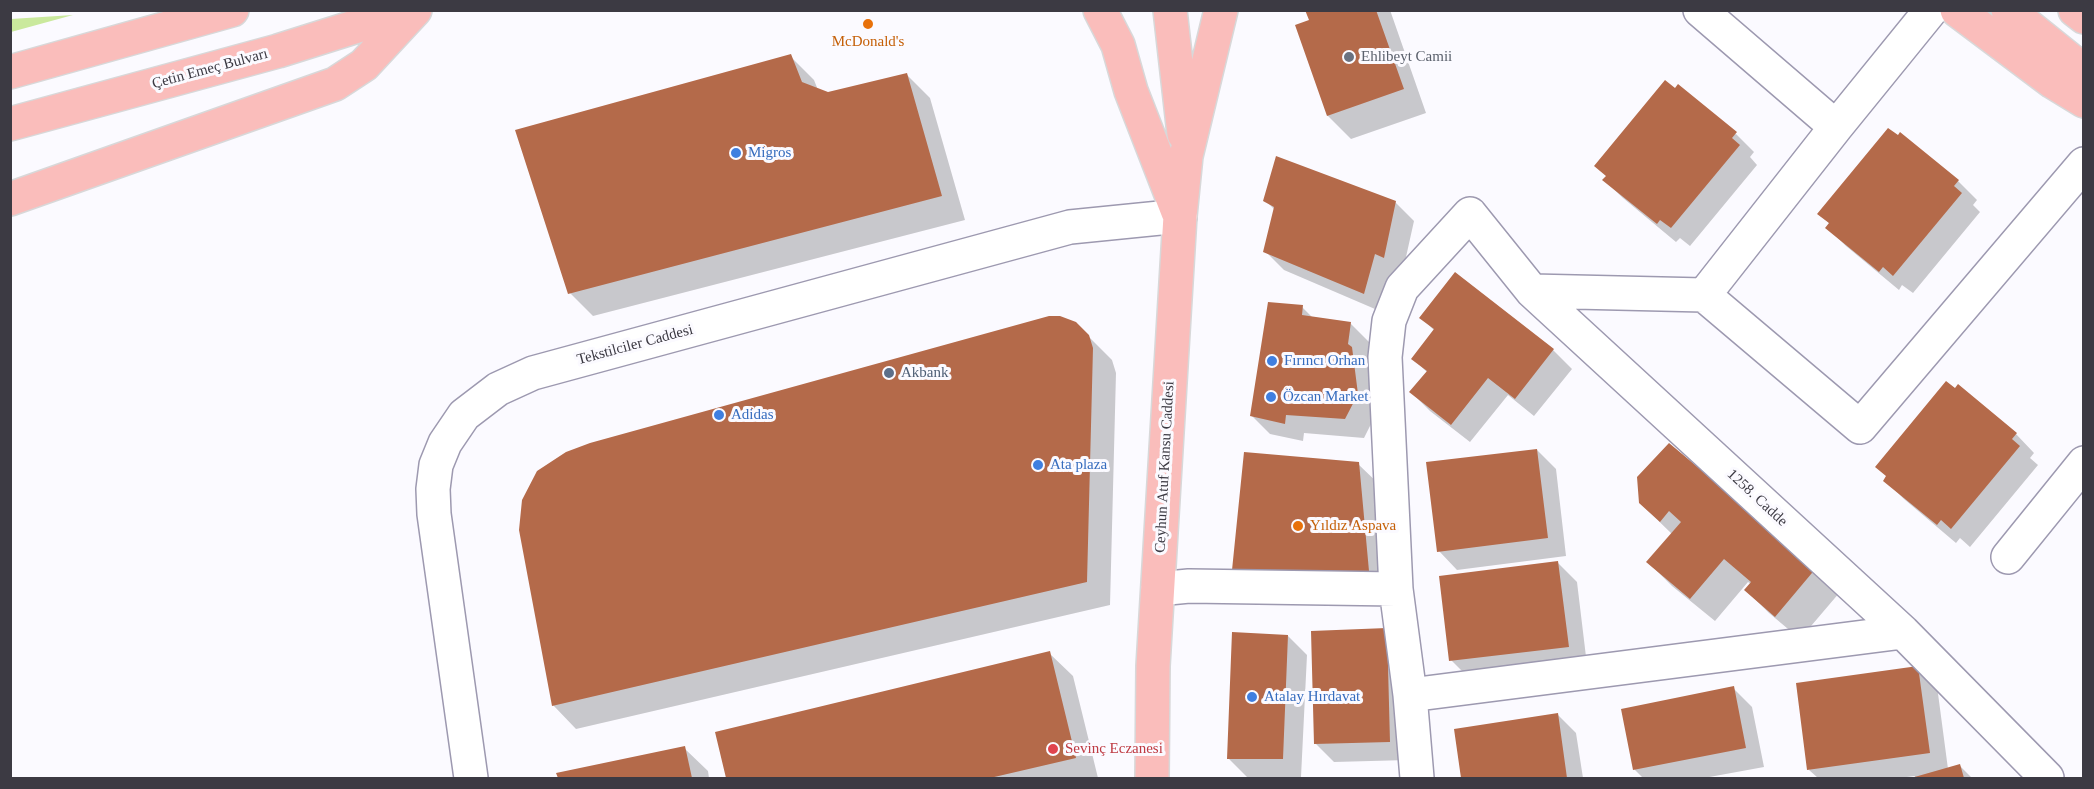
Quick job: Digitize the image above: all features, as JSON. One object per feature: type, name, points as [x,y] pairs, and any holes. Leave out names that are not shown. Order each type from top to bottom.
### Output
[{"type":"main road","points":[[10,72],[232,10]]},
{"type":"main road","name":"Çetin Emeç Bulvarı","points":[[10,124],[278,51],[408,10]]},
{"type":"main road","points":[[10,199],[335,84],[364,65],[416,10]]},
{"type":"main road","points":[[1100,10],[1118,45],[1131,92],[1180,216]]},
{"type":"main road","name":"Ceyhun Atuf Kansu Caddesi","points":[[1170,10],[1186,156]]},
{"type":"main road","name":"Ceyhun Atuf Kansu Caddesi","points":[[1152,778],[1154,666],[1180,216],[1186,156],[1221,10]]},
{"type":"main road","points":[[1957,10],[2053,82],[2084,101]]},
{"type":"main road","points":[[2008,10],[2084,71]]},
{"type":"main road","points":[[2075,10],[2084,17]]},
{"type":"street","points":[[1700,10],[1836,126]]},
{"type":"street","points":[[1704,295],[1836,126],[1931,10]]},
{"type":"street","points":[[1532,291],[1704,295],[1860,427],[2084,164]]},
{"type":"street","name":"1258. Cadde","points":[[1396,589],[1384,357],[1389,321],[1402,288],[1470,214],[1532,291],[1902,632],[2047,778]]},
{"type":"street","name":"Tekstilciler Caddesi","points":[[471,778],[434,514],[433,489],[436,465],[445,443],[464,415],[498,389],[533,373],[1070,227],[1180,216]]},
{"type":"street","points":[[2008,557],[2084,463]]},
{"type":"street","points":[[1158,589],[1189,586],[1396,589],[1410,695],[1417,778]]},
{"type":"street","points":[[1410,695],[1902,632]]},
{"type":"green space","points":[[73,15],[11,32],[11,19]]},
{"type":"building","name":"Ehlibeyt Camii","points":[[1305,10],[1376,10],[1404,89],[1327,116],[1295,25],[1309,20]]},
{"type":"building","points":[[791,54],[802,82],[828,92],[907,73],[942,196],[568,294],[515,130]]},
{"type":"building","points":[[1665,80],[1675,88],[1678,84],[1737,132],[1732,138],[1740,145],[1671,228],[1660,220],[1657,224],[1602,180],[1606,176],[1594,166]]},
{"type":"building","points":[[1888,128],[1898,135],[1900,132],[1959,180],[1954,186],[1962,193],[1893,276],[1883,267],[1879,272],[1825,228],[1829,223],[1817,214]]},
{"type":"building","points":[[1276,156],[1396,201],[1384,258],[1375,254],[1364,294],[1263,252],[1274,207],[1263,201]]},
{"type":"building","points":[[1455,272],[1554,349],[1515,399],[1488,378],[1451,425],[1409,392],[1427,371],[1411,359],[1434,329],[1419,318]]},
{"type":"building","points":[[1268,302],[1303,305],[1302,315],[1351,322],[1348,344],[1352,347],[1358,394],[1345,419],[1286,415],[1285,424],[1250,416]]},
{"type":"building","points":[[1049,316],[1060,316],[1076,322],[1089,335],[1093,348],[1087,582],[552,706],[519,530],[522,500],[537,471],[566,452],[590,443]]},
{"type":"building","points":[[1946,381],[1955,388],[1958,384],[2017,433],[2012,439],[2020,446],[1951,529],[1941,520],[1937,525],[1883,481],[1886,476],[1875,467]]},
{"type":"building","points":[[1669,443],[1817,567],[1775,617],[1744,590],[1751,582],[1724,559],[1690,599],[1646,562],[1681,522],[1669,511],[1660,522],[1639,503],[1637,477]]},
{"type":"building","points":[[1537,449],[1548,538],[1437,552],[1426,462]]},
{"type":"building","points":[[1244,452],[1359,462],[1370,582],[1231,580]]},
{"type":"building","points":[[1558,561],[1569,647],[1449,661],[1439,576]]},
{"type":"building","points":[[1387,628],[1390,742],[1314,744],[1311,631]]},
{"type":"building","points":[[1232,632],[1288,635],[1283,759],[1227,759]]},
{"type":"building","points":[[1050,651],[1076,758],[990,778],[726,778],[715,732]]},
{"type":"building","points":[[1918,666],[1930,753],[1807,770],[1796,683]]},
{"type":"building","points":[[1734,686],[1746,748],[1633,770],[1621,709]]},
{"type":"building","points":[[1558,713],[1567,778],[1461,778],[1454,729]]},
{"type":"building","points":[[685,746],[692,778],[558,778],[556,773]]},
{"type":"building","points":[[1960,764],[1964,778],[1911,778]]},
{"type":"place","name":"McDonald's","points":[[868,24]]},
{"type":"place","name":"Ehlibeyt Camii","points":[[1349,57]]},
{"type":"place","name":"Migros","points":[[736,153]]},
{"type":"place","name":"Fırıncı Orhan","points":[[1272,361]]},
{"type":"place","name":"Akbank","points":[[889,373]]},
{"type":"place","name":"Özcan Market","points":[[1271,397]]},
{"type":"place","name":"Adidas","points":[[719,415]]},
{"type":"place","name":"Ata plaza","points":[[1038,465]]},
{"type":"place","name":"Yıldız Aspava","points":[[1298,526]]},
{"type":"place","name":"Atalay Hırdavat","points":[[1252,697]]},
{"type":"place","name":"Sevinç Eczanesi","points":[[1053,749]]}]
